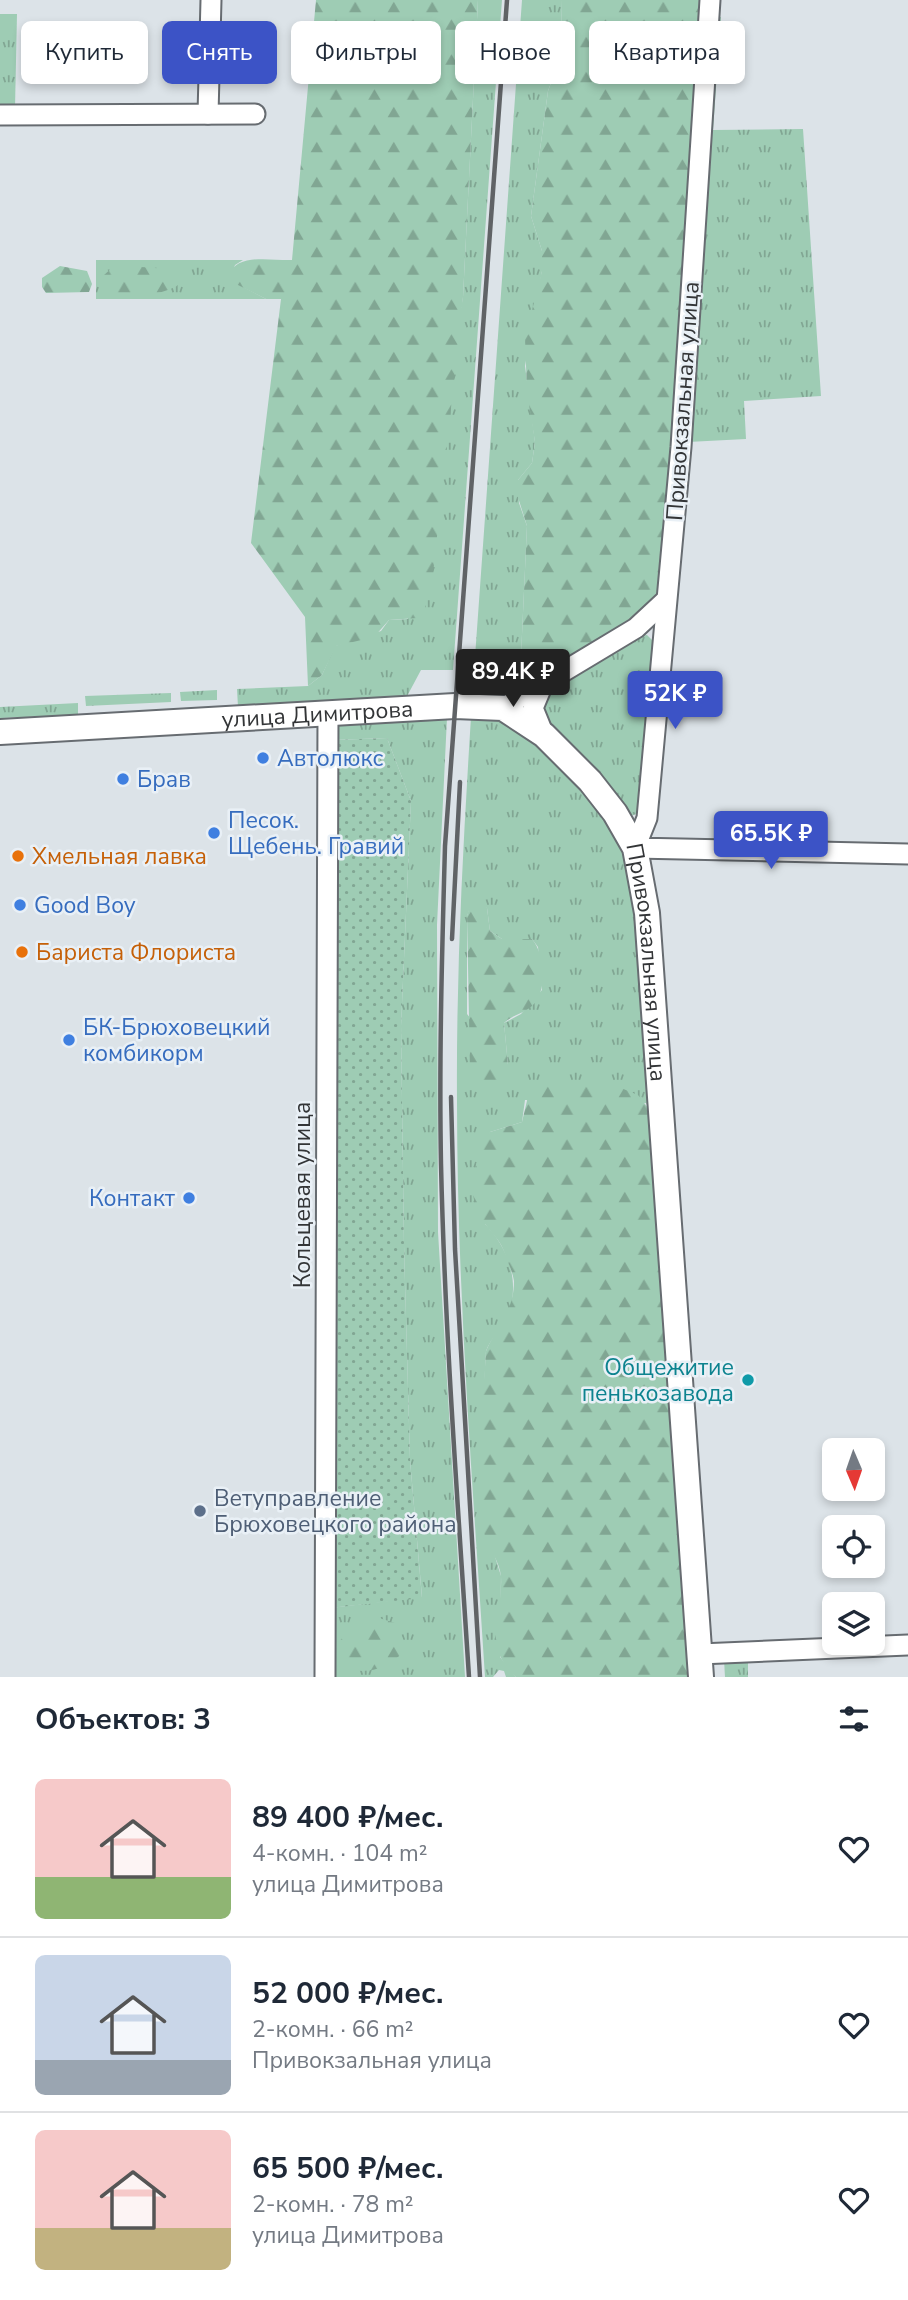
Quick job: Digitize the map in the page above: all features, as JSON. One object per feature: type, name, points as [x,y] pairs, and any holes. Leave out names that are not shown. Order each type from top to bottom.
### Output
[{"type":"main road","name":"улица Димитрова","points":[[0,732],[455,706],[503,708]]},
{"type":"main road","points":[[503,708],[544,735],[606,800],[635,848]]},
{"type":"main road","name":"Привокзальная улица","points":[[635,848],[647,913],[701,1665]]},
{"type":"street","points":[[208,114],[211,0]]},
{"type":"street","name":"Привокзальная улица","points":[[635,848],[647,818],[681,447],[710,0]]},
{"type":"street","points":[[0,115],[255,114]]},
{"type":"street","points":[[503,708],[636,628],[665,601]]},
{"type":"street","points":[[543,684],[533,708],[544,735]]},
{"type":"street","name":"Кольцевая улица","points":[[325,1677],[328,713]]},
{"type":"street","points":[[635,848],[908,854]]},
{"type":"street","points":[[701,1665],[908,1645]]},
{"type":"street","points":[[314,1677],[325,1677]]},
{"type":"green space","points":[[316,0],[478,0],[477,21],[455,21],[455,84],[474,84],[463,297],[432,583],[425,608],[417,618],[389,620],[374,637],[336,646],[322,675],[308,686],[305,617],[251,543],[281,299],[266,299],[230,281],[229,276],[233,268],[247,261],[292,260],[308,84],[441,84],[441,21],[314,21]]},
{"type":"green space","points":[[478,0],[502,0],[500,21],[477,21]]},
{"type":"green space","points":[[522,0],[561,0],[561,21],[520,21]]},
{"type":"green space","points":[[561,0],[699,0],[698,21],[589,21],[589,84],[694,84],[672,462],[657,591],[650,604],[624,628],[543,673],[529,671],[521,656],[527,526],[516,491],[518,480],[532,463],[535,442],[527,392],[525,338],[542,271],[542,251],[531,216],[548,91],[551,84],[575,84],[575,21],[561,21]]},
{"type":"green space","points":[[0,14],[17,14],[15,108],[0,108]]},
{"type":"green space","points":[[474,84],[496,84],[453,670],[421,670],[405,700],[238,707],[237,689],[308,686],[322,675],[335,646],[381,631],[389,620],[408,619],[463,297]]},
{"type":"green space","points":[[516,84],[551,84],[531,216],[542,251],[542,271],[525,366],[535,442],[532,463],[518,480],[519,503],[527,526],[521,656],[535,673],[543,673],[501,698],[472,699]]},
{"type":"green space","points":[[711,84],[716,84],[713,130],[803,129],[821,396],[744,401],[746,439],[688,442]]},
{"type":"green space","points":[[96,260],[243,260],[235,265],[230,280],[266,299],[96,299]]},
{"type":"green space","points":[[115,265],[168,269],[175,274],[177,286],[141,296],[113,293],[105,290],[103,276]]},
{"type":"green space","points":[[60,266],[87,271],[92,284],[89,292],[46,293],[42,287],[42,278]]},
{"type":"green space","points":[[647,635],[655,643],[640,813],[630,816],[546,724],[543,708],[549,693],[639,636]]},
{"type":"green space","points":[[217,690],[217,700],[181,701],[180,692]]},
{"type":"green space","points":[[171,693],[171,702],[86,706],[85,696]]},
{"type":"green space","points":[[78,703],[78,715],[0,718],[0,707]]},
{"type":"green space","points":[[471,717],[498,719],[530,737],[609,816],[632,864],[652,1113],[646,1103],[525,1100],[522,1122],[490,1132],[485,1224],[501,1244],[506,1256],[513,1281],[513,1294],[506,1319],[486,1351],[480,1468],[483,1518],[501,1576],[500,1657],[516,1677],[506,1677],[504,1671],[499,1670],[493,1677],[485,1677],[463,1318],[457,1054]],"holes":[[[471,905],[487,908],[490,931],[502,939],[532,939],[538,947],[542,990],[521,1014],[504,1023],[508,1065],[467,1014],[467,916]]]},
{"type":"green space","points":[[447,718],[437,925],[438,1232],[465,1677],[330,1677],[330,1608],[422,1597],[410,1460],[404,1246],[401,1026],[411,801],[387,738],[333,740],[333,725]]},
{"type":"green space","points":[[387,738],[411,801],[401,1026],[404,1246],[410,1460],[422,1598],[330,1608],[333,740]]},
{"type":"green space","points":[[479,902],[487,908],[490,931],[502,939],[532,939],[540,954],[543,973],[541,992],[537,1000],[529,1009],[504,1023],[508,1065],[505,1077],[490,1084],[477,1079],[470,1065],[467,916],[470,905]]},
{"type":"green space","points":[[541,1083],[621,1088],[638,1095],[652,1113],[689,1677],[516,1677],[505,1665],[496,1641],[501,1577],[484,1533],[479,1489],[479,1442],[486,1351],[508,1310],[514,1281],[501,1244],[478,1212],[474,1201],[473,1178],[479,1155],[490,1132],[522,1122],[530,1088]]},
{"type":"green space","points":[[379,1618],[395,1623],[405,1643],[404,1652],[388,1664],[372,1670],[355,1670],[337,1664],[336,1654],[341,1639],[354,1629]]},
{"type":"green space","points":[[748,1659],[748,1677],[725,1677],[724,1660]]},
{"type":"railway","points":[[469,1677],[452,1420],[443,1228],[440,1124],[442,965],[445,846],[507,0]]},
{"type":"railway","points":[[452,939],[460,782]]},
{"type":"railway","points":[[451,1097],[455,1249],[480,1677]]},
{"type":"place","name":"Автолюкс","points":[[263,758]]},
{"type":"place","name":"Брав","points":[[123,779]]},
{"type":"place","name":"Песок. Щебень. Гравий","points":[[214,833]]},
{"type":"place","name":"Хмельная лавка","points":[[18,856]]},
{"type":"place","name":"Good Boy","points":[[20,905]]},
{"type":"place","name":"Бариста Флориста","points":[[22,952]]},
{"type":"place","name":"БК-Брюховецкий комбикорм","points":[[69,1040]]},
{"type":"place","name":"Контакт","points":[[189,1198]]},
{"type":"place","name":"Общежитие пенькозавода","points":[[748,1380]]},
{"type":"place","name":"Ветуправление Брюховецкого района","points":[[200,1511]]}]
